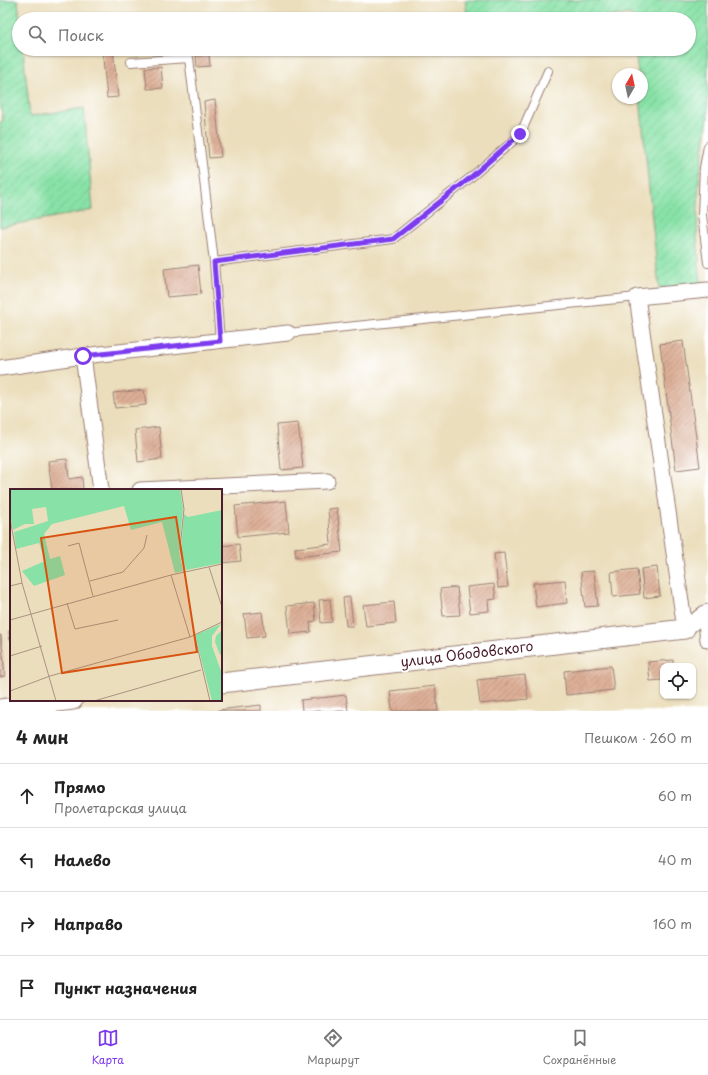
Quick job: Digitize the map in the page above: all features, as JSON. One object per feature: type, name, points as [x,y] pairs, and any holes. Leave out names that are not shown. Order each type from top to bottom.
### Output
[{"type":"street","points":[[685,629],[637,297],[708,290]]},
{"type":"street","points":[[0,368],[83,356],[288,333]]},
{"type":"street","points":[[83,356],[101,489]]},
{"type":"street","points":[[161,489],[326,481]]},
{"type":"street","points":[[685,629],[706,612]]},
{"type":"street","points":[[706,612],[708,640]]},
{"type":"street","name":"улица Ободовского","points":[[222,683],[685,629]]},
{"type":"street","points":[[0,709],[65,701]]},
{"type":"lane","points":[[131,62],[189,58],[214,262],[220,341]]},
{"type":"lane","points":[[214,262],[393,239],[470,178],[520,134],[548,71]]},
{"type":"lane","points":[[708,146],[704,168],[702,215],[708,263]]},
{"type":"lane","points":[[288,333],[637,297]]},
{"type":"green space","points":[[0,0],[18,0],[19,12],[12,12],[12,56],[24,56],[30,116],[84,108],[93,210],[0,227],[0,122],[3,121],[0,102]]},
{"type":"green space","points":[[465,0],[708,0],[708,118],[699,179],[697,236],[701,284],[659,289],[641,104],[648,104],[648,68],[637,68],[636,56],[696,56],[696,12],[467,12]]},
{"type":"building","points":[[103,56],[114,56],[118,97],[107,98]]},
{"type":"building","points":[[196,56],[209,56],[210,66],[197,67]]},
{"type":"building","points":[[161,67],[163,88],[147,89],[145,68]]},
{"type":"building","points":[[215,100],[221,157],[209,158],[204,102]]},
{"type":"building","points":[[198,265],[201,294],[167,297],[164,269]]},
{"type":"building","points":[[683,341],[700,467],[676,470],[660,344]]},
{"type":"building","points":[[144,390],[146,405],[115,408],[113,393]]},
{"type":"building","points":[[298,423],[303,468],[281,470],[277,425]]},
{"type":"building","points":[[159,427],[162,459],[138,462],[135,430]]},
{"type":"building","points":[[67,459],[69,479],[82,477],[83,489],[52,489],[48,461]]},
{"type":"building","points":[[286,501],[289,532],[238,537],[235,506]]},
{"type":"building","points":[[337,508],[342,552],[296,557],[295,548],[331,544],[328,509]]},
{"type":"building","points":[[239,544],[241,561],[222,563],[222,546]]},
{"type":"building","points":[[504,553],[508,587],[498,588],[494,554]]},
{"type":"building","points":[[657,567],[660,596],[644,598],[641,569]]},
{"type":"building","points":[[637,569],[640,594],[613,597],[611,572]]},
{"type":"building","points":[[594,571],[598,606],[585,607],[581,572]]},
{"type":"building","points":[[565,580],[567,603],[536,607],[533,583]]},
{"type":"building","points":[[494,584],[496,599],[488,600],[489,611],[470,613],[467,587]]},
{"type":"building","points":[[457,587],[460,615],[443,616],[440,589]]},
{"type":"building","points":[[350,597],[353,626],[346,626],[343,598]]},
{"type":"building","points":[[330,599],[332,622],[321,623],[319,600]]},
{"type":"building","points":[[394,602],[396,623],[366,626],[363,605]]},
{"type":"building","points":[[314,603],[316,621],[310,622],[311,632],[290,634],[287,606]]},
{"type":"building","points":[[262,612],[265,636],[247,638],[244,614]]},
{"type":"building","points":[[0,635],[5,676],[0,677]]},
{"type":"building","points":[[673,660],[673,663],[660,663],[660,680],[650,681],[648,662]]},
{"type":"building","points":[[611,666],[614,690],[566,695],[564,671]]},
{"type":"building","points":[[525,675],[528,699],[480,704],[477,680]]},
{"type":"building","points":[[435,686],[438,711],[392,711],[390,691]]},
{"type":"building","points":[[346,695],[348,711],[302,711],[301,700]]},
{"type":"building","points":[[261,705],[261,711],[218,711],[218,710]]},
{"type":"route","points":[[83,356],[220,341],[214,262],[393,239],[470,178],[520,134]]}]
